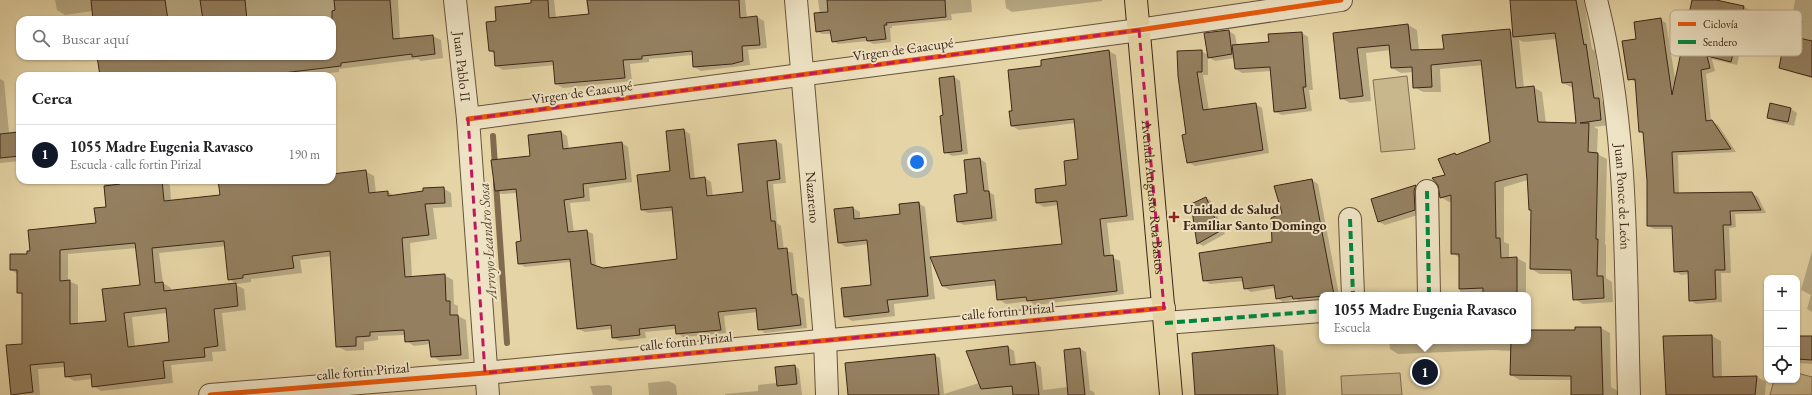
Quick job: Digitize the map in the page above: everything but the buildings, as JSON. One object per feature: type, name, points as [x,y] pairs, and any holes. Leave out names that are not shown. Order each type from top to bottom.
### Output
[{"type":"main road","name":"Avenida Augusto Roa Bastos","points":[[1136,0],[1164,316],[1168,392]]},
{"type":"street","name":"Juan Pablo II","points":[[455,0],[468,119],[485,373],[488,395]]},
{"type":"street","name":"Nazareno","points":[[796,0],[825,339],[827,395]]},
{"type":"street","name":"Virgen de Caacupé","points":[[468,119],[1139,30],[1341,0]]},
{"type":"street","name":"Juan Ponce de León","points":[[1596,0],[1605,38],[1617,113],[1622,182],[1629,395]]},
{"type":"street","points":[[1427,191],[1429,292]]},
{"type":"street","points":[[1350,219],[1353,292]]},
{"type":"street","name":"calle fortin Pirizal","points":[[210,395],[485,373],[825,339],[1164,316],[1319,311]]},
{"type":"highlighted area","points":[[1139,30],[1164,308],[485,373],[468,119]]},
{"type":"shaded area","points":[[1407,76],[1415,149],[1381,152],[1373,80]]},
{"type":"shaded area","points":[[1400,373],[1402,395],[1342,395],[1341,376]]},
{"type":"shaded area","points":[[1800,374],[1812,377],[1812,395],[1770,395],[1773,383],[1800,383]]},
{"type":"waterway","name":"Arroyo Leandro Sosa","points":[[493,136],[495,166]]},
{"type":"waterway","name":"Arroyo Leandro Sosa","points":[[496,183],[507,343]]},
{"type":"marked path","points":[[1427,191],[1429,292]]},
{"type":"marked path","points":[[1350,219],[1353,292]]},
{"type":"marked path","points":[[1165,323],[1319,311]]},
{"type":"cycle path","points":[[468,119],[1139,30],[1341,0]]},
{"type":"cycle path","points":[[210,395],[485,373],[1164,308]]},
{"type":"place","name":"Unidad de Salud Familiar Santo Domingo","points":[[1174,217]]},
{"type":"place","name":"1055 Madre Eugenia Ravasco","points":[[1425,372]]}]
